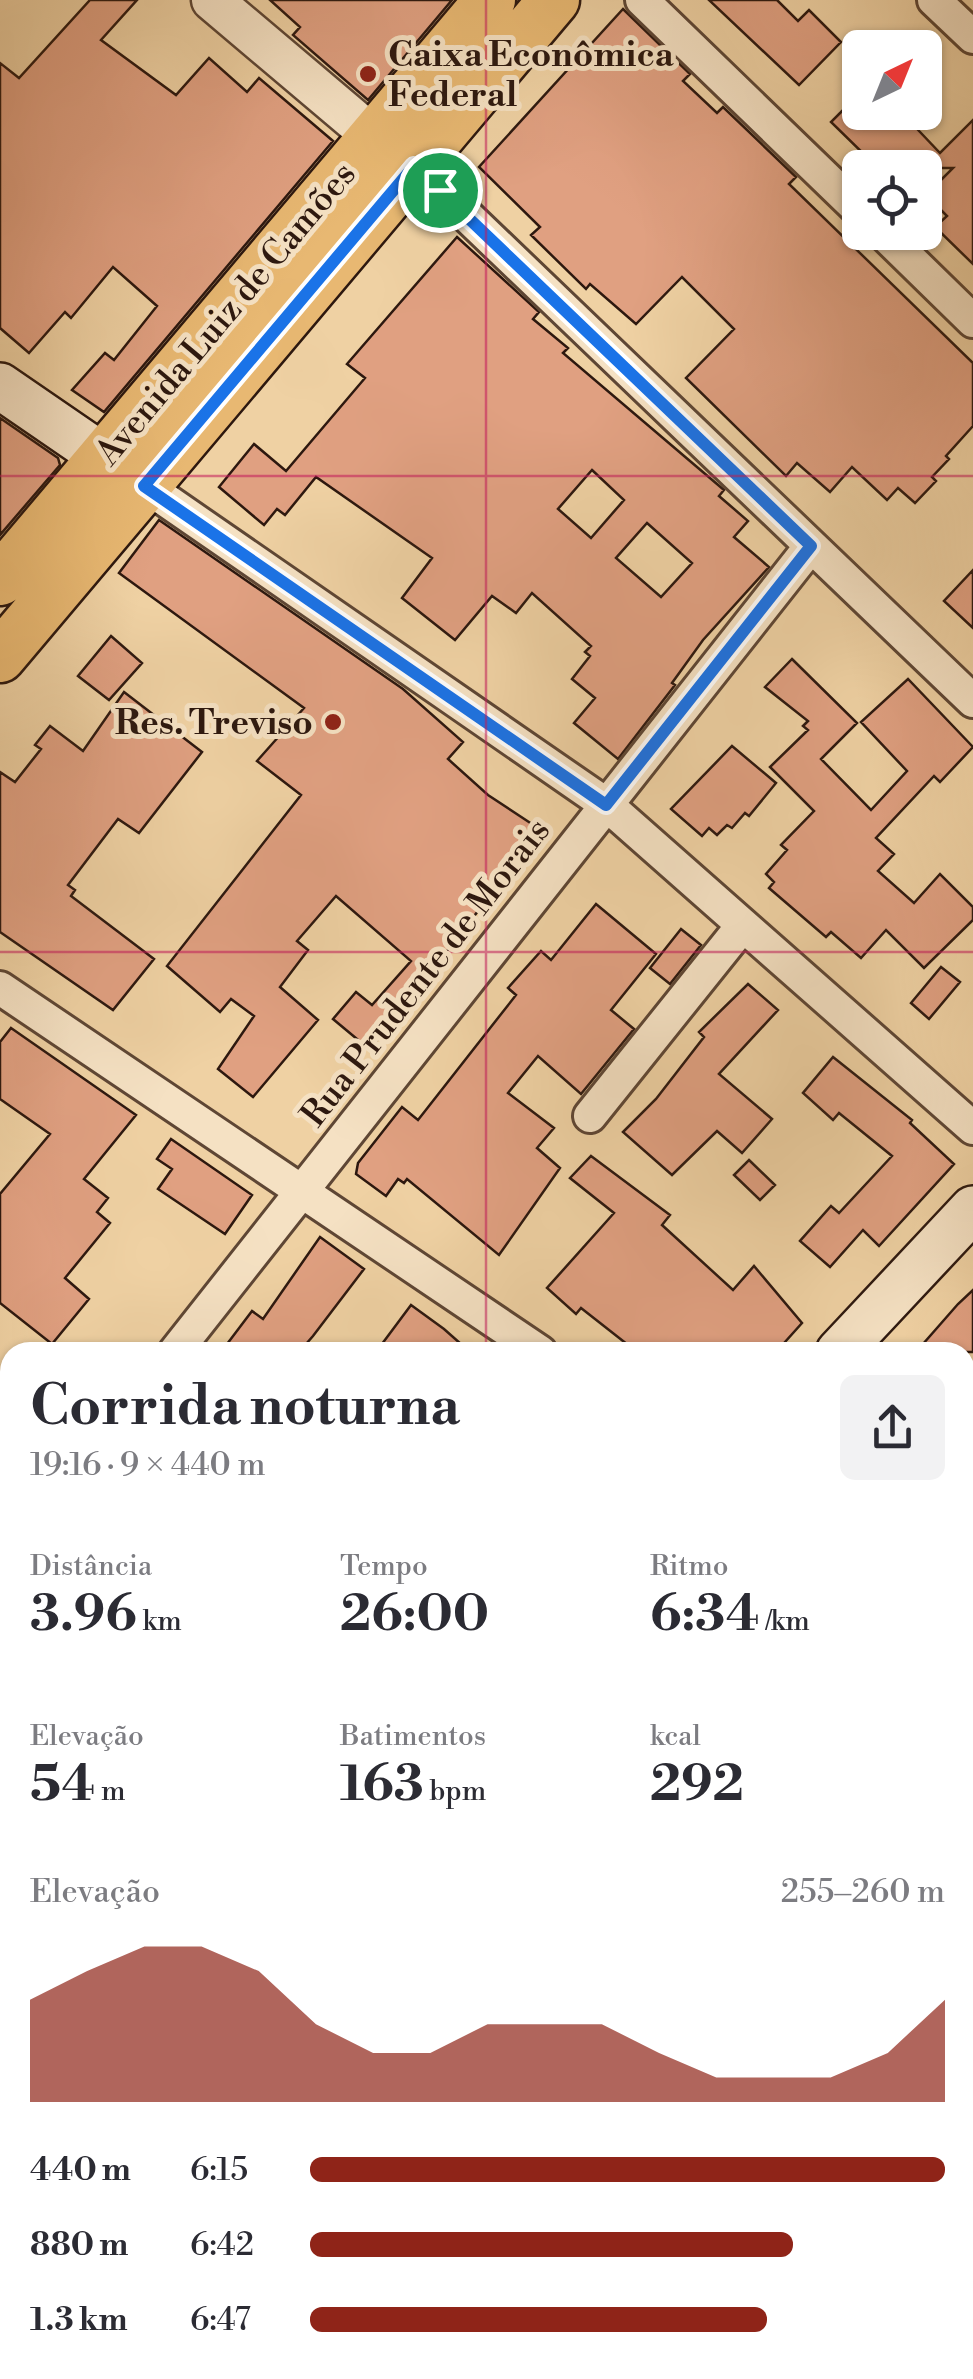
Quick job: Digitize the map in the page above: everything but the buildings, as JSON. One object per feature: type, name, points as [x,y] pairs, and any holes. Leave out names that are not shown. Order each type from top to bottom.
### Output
[{"type":"main road","name":"Avenida Luiz de Camões","points":[[0,580],[490,0]]},
{"type":"main road","name":"Avenida Luiz de Camões","points":[[0,657],[554,0]]},
{"type":"main road","points":[[0,386],[144,486]]},
{"type":"main road","points":[[848,1342],[973,1208]]},
{"type":"street","points":[[212,0],[374,136]]},
{"type":"street","points":[[642,0],[842,194]]},
{"type":"street","points":[[934,0],[973,37]]},
{"type":"street","points":[[414,166],[973,701]]},
{"type":"street","points":[[900,250],[973,321]]},
{"type":"street","points":[[144,486],[606,805],[973,1128]]},
{"type":"street","name":"Rua Prudente de Morais","points":[[183,1342],[811,546]]},
{"type":"street","points":[[590,1116],[744,926]]},
{"type":"street","points":[[0,988],[525,1342]]},
{"type":"place","name":"Caixa Econômica Federal","points":[[368,74]]},
{"type":"place","name":"Res. Treviso","points":[[333,722]]},
{"type":"route","points":[[414,166],[440,190],[811,546],[606,805],[144,486],[414,166]]}]
